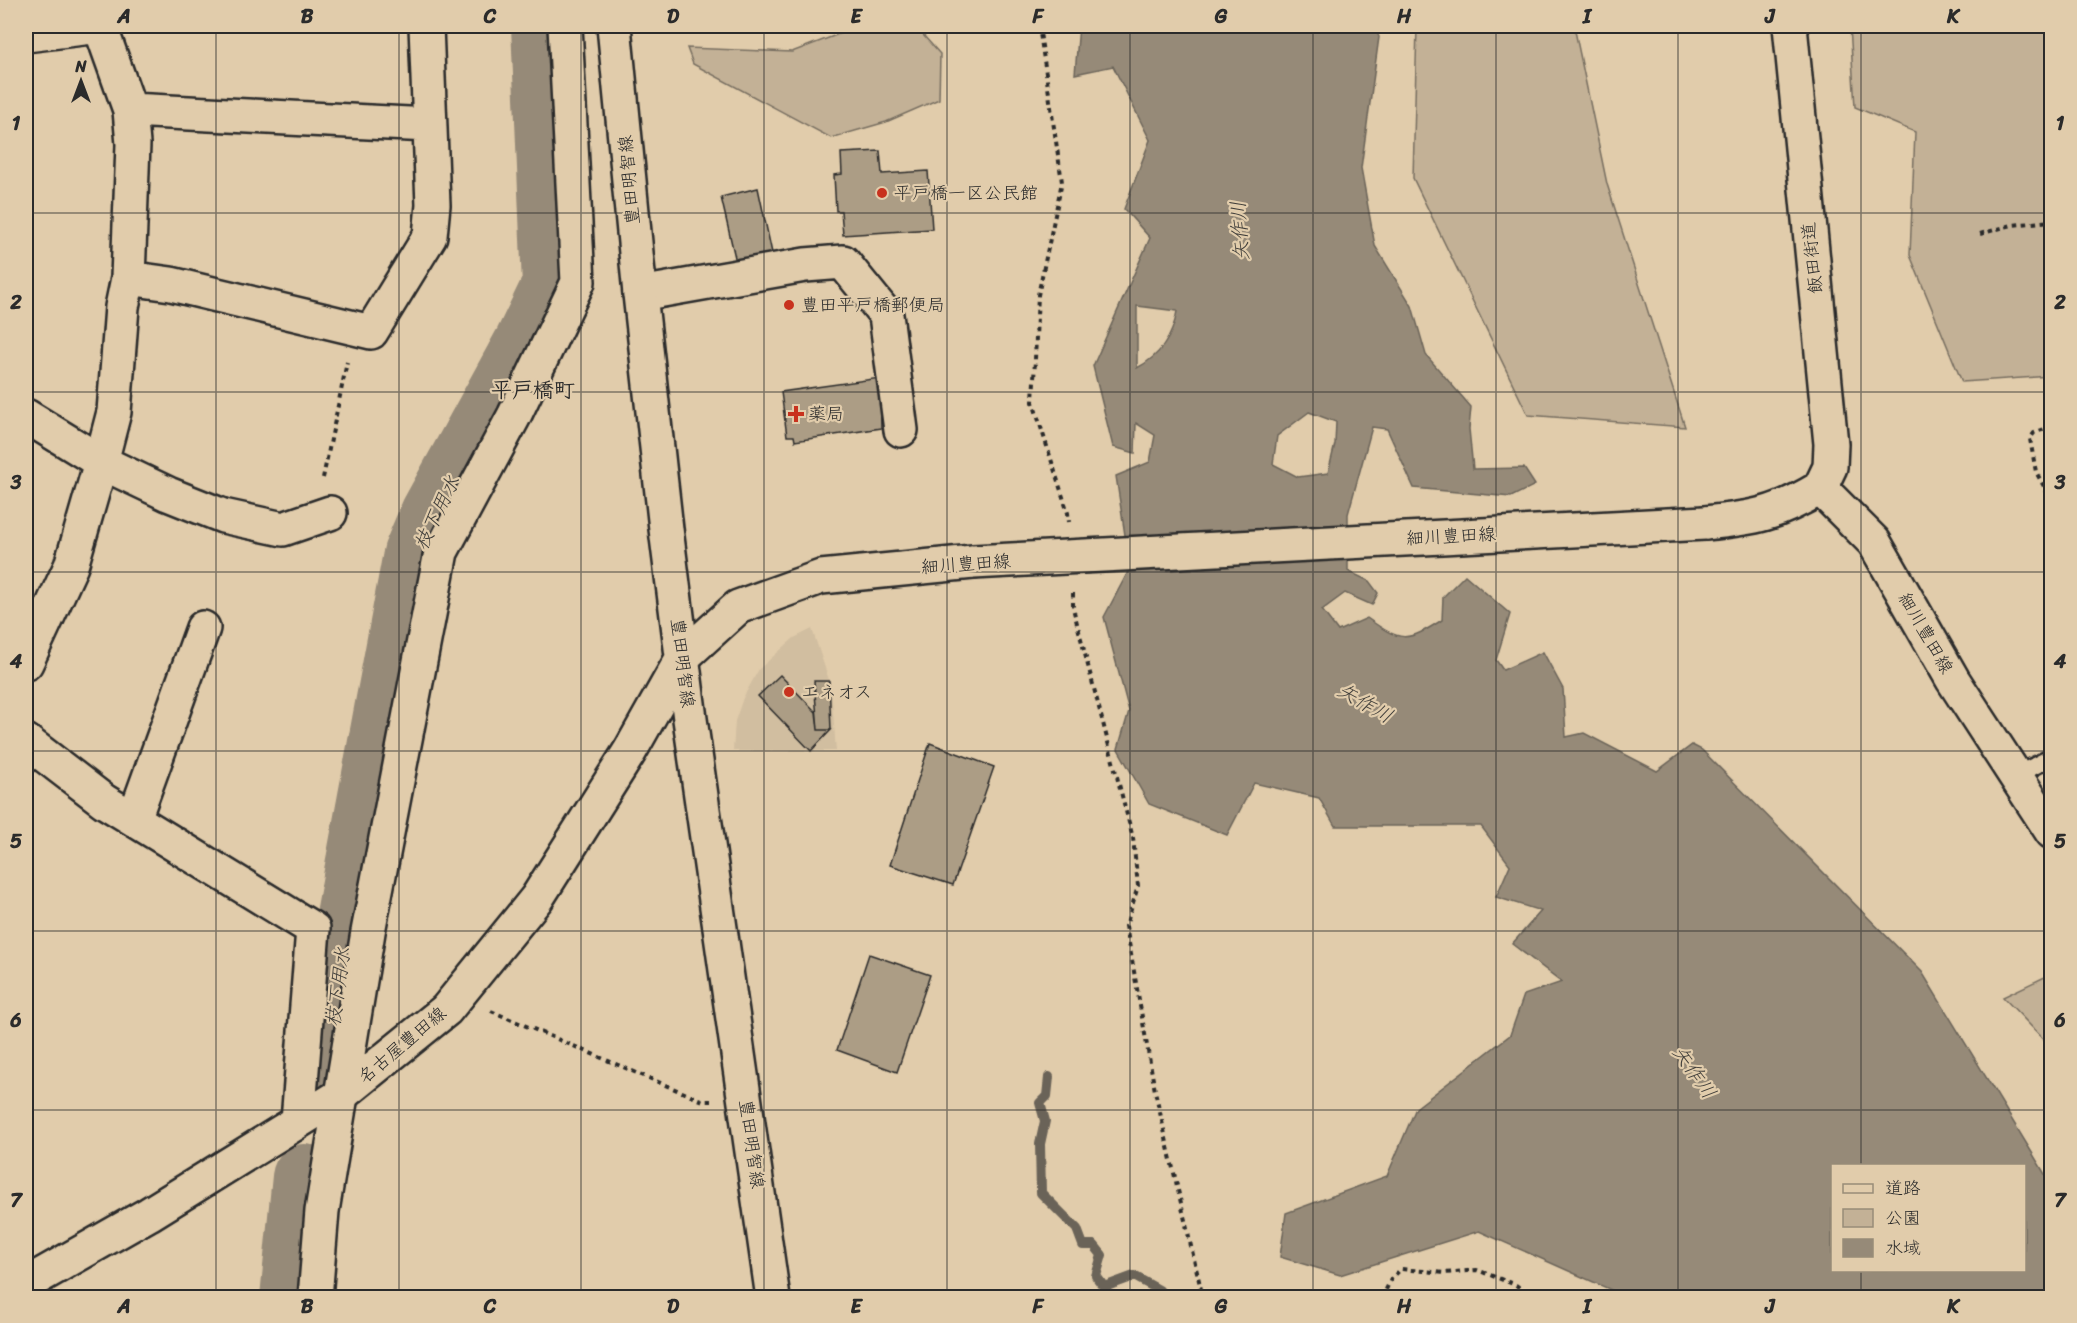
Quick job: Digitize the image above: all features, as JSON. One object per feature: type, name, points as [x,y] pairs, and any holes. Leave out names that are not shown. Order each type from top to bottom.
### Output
[{"type":"street","points":[[26,35],[100,26],[130,110],[133,144],[128,278],[122,306],[114,412],[71,566],[26,663]]},
{"type":"street","points":[[128,278],[171,284],[371,332],[430,236],[433,205],[426,26]]},
{"type":"street","points":[[315,1298],[322,1211],[370,921],[441,552],[514,416],[578,282],[565,26]]},
{"type":"street","name":"豊田明智線","points":[[614,26],[640,294],[683,657],[773,1298]]},
{"type":"street","name":"飯田街道","points":[[1790,26],[1831,444],[1830,467],[1820,488]]},
{"type":"street","points":[[130,110],[429,125]]},
{"type":"street","points":[[640,294],[805,266],[843,262],[886,315],[901,430]]},
{"type":"street","points":[[26,416],[101,462],[168,494],[223,516],[284,529],[326,514]]},
{"type":"street","name":"細川豊田線","points":[[683,657],[738,607],[821,577],[973,562],[1705,523],[1750,518],[1779,510],[1820,488],[1874,542],[1953,680],[2052,832]]},
{"type":"street","points":[[134,819],[203,628]]},
{"type":"street","name":"名古屋豊田線","points":[[26,1284],[148,1214],[341,1095],[446,1010],[537,898],[630,751],[683,657]]},
{"type":"street","points":[[26,741],[104,801],[313,929],[298,1121]]},
{"type":"lane","points":[[2015,776],[2052,757]]},
{"type":"path","points":[[1040,26],[1062,182],[1038,295],[1033,402],[1068,513],[1069,525]]},
{"type":"path","points":[[1980,234],[2012,225],[2052,221]]},
{"type":"path","points":[[326,514],[322,483],[354,329]]},
{"type":"path","points":[[2052,426],[2034,433],[2030,439],[2036,472],[2052,501]]},
{"type":"path","points":[[1072,584],[1074,608],[1133,838],[1138,886],[1126,926],[1141,1024],[1203,1298]]},
{"type":"path","points":[[459,994],[517,1024],[703,1101],[747,1101]]},
{"type":"path","points":[[1382,1298],[1391,1279],[1401,1269],[1445,1273],[1477,1270],[1516,1285],[1532,1298]]},
{"type":"shaded area","name":"エネオス","points":[[812,629],[831,686],[836,751],[733,751],[735,721],[743,698],[759,669],[794,638]]},
{"type":"green space","points":[[860,26],[915,26],[940,54],[939,99],[886,122],[831,138],[693,64],[687,48],[792,52]]},
{"type":"green space","points":[[1417,26],[1574,26],[1607,184],[1685,427],[1528,415],[1413,178]]},
{"type":"green space","points":[[1850,26],[2051,26],[2051,376],[1962,382],[1910,255],[1915,132],[1855,107]]},
{"type":"green space","points":[[2051,974],[2051,1047],[2003,997]]},
{"type":"water","name":"矢作川","points":[[1079,26],[1374,26],[1379,37],[1361,168],[1375,246],[1412,306],[1426,355],[1471,407],[1469,429],[1473,469],[1524,468],[1535,485],[1511,497],[1414,488],[1387,429],[1372,427],[1348,514],[1348,571],[1369,581],[1378,593],[1372,605],[1345,593],[1322,610],[1338,631],[1367,618],[1388,632],[1404,637],[1411,636],[1442,620],[1443,597],[1465,575],[1510,614],[1496,660],[1503,670],[1543,652],[1563,689],[1566,737],[1584,733],[1657,771],[1692,745],[1702,750],[1922,972],[2051,1184],[2051,1297],[1620,1297],[1616,1292],[1479,1231],[1340,1275],[1280,1257],[1286,1213],[1387,1176],[1416,1108],[1510,1035],[1524,995],[1562,982],[1512,944],[1541,911],[1496,897],[1510,865],[1481,826],[1335,826],[1319,798],[1254,783],[1227,835],[1149,804],[1118,749],[1129,711],[1104,617],[1130,568],[1116,476],[1150,462],[1155,435],[1136,423],[1135,453],[1113,447],[1093,366],[1150,238],[1124,209],[1150,140],[1113,66],[1075,74]],"holes":[[[1137,306],[1177,311],[1169,337],[1152,358],[1137,368]],[[1309,412],[1336,422],[1335,444],[1328,473],[1298,477],[1273,464],[1277,436]]]},
{"type":"building","name":"平戸橋一区公民館","points":[[880,151],[882,174],[928,171],[932,229],[843,235],[841,211],[836,211],[834,175],[842,174],[841,153]]},
{"type":"building","points":[[758,188],[772,253],[736,262],[721,197]]},
{"type":"building","points":[[880,378],[881,428],[795,441],[794,436],[787,436],[781,392]]},
{"type":"building","points":[[780,675],[816,712],[818,730],[831,730],[811,751],[758,696]]},
{"type":"building","points":[[814,681],[829,681],[831,730],[818,730]]},
{"type":"building","points":[[930,743],[994,767],[953,885],[890,865]]},
{"type":"building","points":[[869,954],[930,975],[897,1072],[837,1050]]},
{"type":"waterway","name":"枝下用水","points":[[328,1053],[345,937],[416,554],[433,514],[526,345],[555,285],[544,26]]},
{"type":"waterway","points":[[1049,1077],[1047,1096],[1040,1103],[1045,1121],[1040,1144],[1041,1193],[1077,1229],[1083,1245],[1094,1245],[1102,1255],[1096,1276],[1104,1287],[1134,1276],[1159,1290],[1165,1298]]},
{"type":"waterway","name":"枝下用水","points":[[293,1298],[305,1177]]},
{"type":"place","name":"平戸橋一区公民館","points":[[882,193]]},
{"type":"place","name":"豊田平戸橋郵便局","points":[[789,305]]},
{"type":"place","name":"薬局","points":[[796,414]]},
{"type":"place","name":"エネオス","points":[[789,692]]},
{"type":"district","name":"平戸橋町","points":[[533,390]]}]
